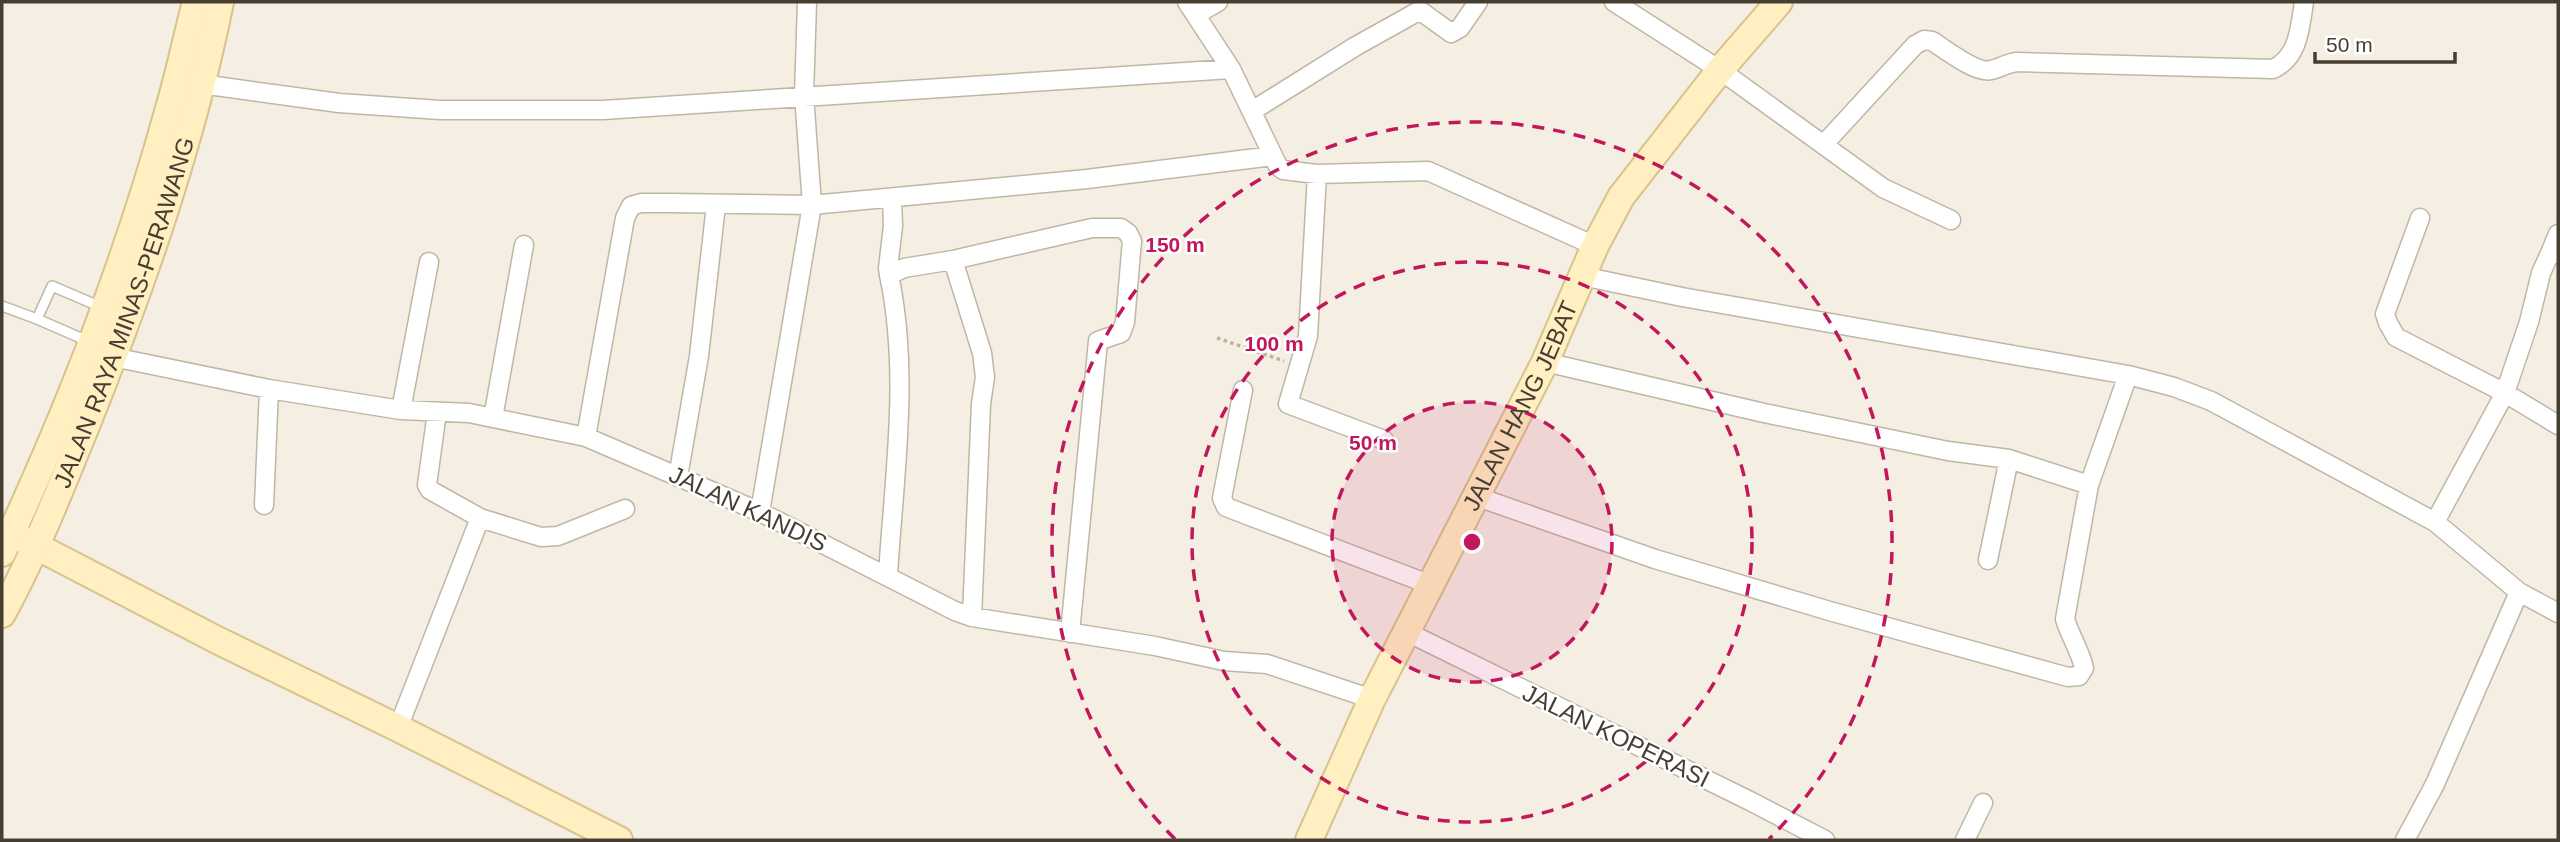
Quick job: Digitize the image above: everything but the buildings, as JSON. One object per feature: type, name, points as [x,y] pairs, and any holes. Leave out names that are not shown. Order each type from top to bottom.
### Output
[{"type":"street","name":"JALAN RAYA MINAS-PERAWANG","points":[[6,543],[48,452],[122,256],[170,106],[196,2]]},
{"type":"street","name":"JALAN RAYA MINAS-PERAWANG","points":[[2,614],[37,547],[128,320],[173,186],[220,2]]},
{"type":"street","points":[[760,512],[812,205],[804,95],[807,2]]},
{"type":"street","points":[[1218,2],[1192,8],[1231,69],[1273,156],[1283,170],[1317,174],[1428,172],[1595,246]]},
{"type":"street","points":[[1252,111],[1356,46],[1417,12],[1422,12],[1451,33],[1460,29],[1478,2]]},
{"type":"street","name":"JALAN HANG JEBAT","points":[[1309,840],[1372,699],[1545,362],[1595,246],[1621,197],[1720,70],[1779,2]]},
{"type":"street","points":[[1824,144],[1915,45],[1924,40],[1932,41],[1979,71],[1990,71],[2004,64],[2017,62],[2273,69],[2284,64],[2297,42],[2304,2]]},
{"type":"street","points":[[1619,3],[1720,70],[1883,188],[1951,220]]},
{"type":"street","points":[[201,84],[340,103],[440,110],[603,110],[1231,69]]},
{"type":"street","points":[[586,437],[631,206],[641,203],[812,205],[1087,179],[1273,156]]},
{"type":"street","points":[[1317,174],[1308,336],[1288,404],[1384,440]]},
{"type":"street","points":[[888,575],[900,382],[897,313],[888,268],[893,226],[892,198]]},
{"type":"street","points":[[678,477],[699,356],[716,205]]},
{"type":"street","points":[[2420,218],[2385,314],[2396,337],[2505,393],[2558,425]]},
{"type":"street","points":[[889,275],[904,268],[953,260],[1092,228],[1121,228],[1128,233],[1132,241],[1124,329],[1121,333],[1098,341],[1070,633]]},
{"type":"street","points":[[2435,522],[2505,393],[2542,273],[2555,253],[2558,234]]},
{"type":"street","points":[[493,418],[524,245]]},
{"type":"street","points":[[953,260],[982,353],[985,377],[981,404],[972,617]]},
{"type":"street","points":[[401,410],[429,262]]},
{"type":"street","points":[[1582,276],[1682,297],[2128,375],[2174,387],[2211,401],[2435,522],[2519,592],[2558,613]]},
{"type":"street","name":"JALAN KANDIS","points":[[113,357],[269,388],[401,410],[469,413],[586,437],[760,512],[955,611],[972,617],[1155,646],[1224,661],[1267,664],[1372,699]]},
{"type":"street","points":[[1545,362],[1764,413],[1948,451],[2009,458],[2089,485]]},
{"type":"street","points":[[1475,496],[1655,559],[2068,677],[2079,676],[2084,667],[2082,656],[2069,635],[2065,619],[2089,485],[2128,375]]},
{"type":"street","points":[[264,505],[269,388]]},
{"type":"street","points":[[1243,390],[1223,493],[1226,507],[1431,585]]},
{"type":"street","points":[[437,412],[427,485],[430,490],[480,517],[541,537],[558,536],[625,509]]},
{"type":"street","points":[[1988,561],[2009,458]]},
{"type":"street","points":[[398,728],[480,517]]},
{"type":"street","points":[[6,543],[37,547],[217,640],[398,728],[586,833],[619,840]]},
{"type":"street","points":[[2405,840],[2435,785],[2519,592]]},
{"type":"street","name":"JALAN KOPERASI","points":[[1407,632],[1825,840]]},
{"type":"street","points":[[1965,840],[1983,803]]},
{"type":"lane","points":[[37,319],[52,286],[103,308]]},
{"type":"lane","points":[[2,306],[90,342]]},
{"type":"path","points":[[1217,338],[1299,366]]}]
